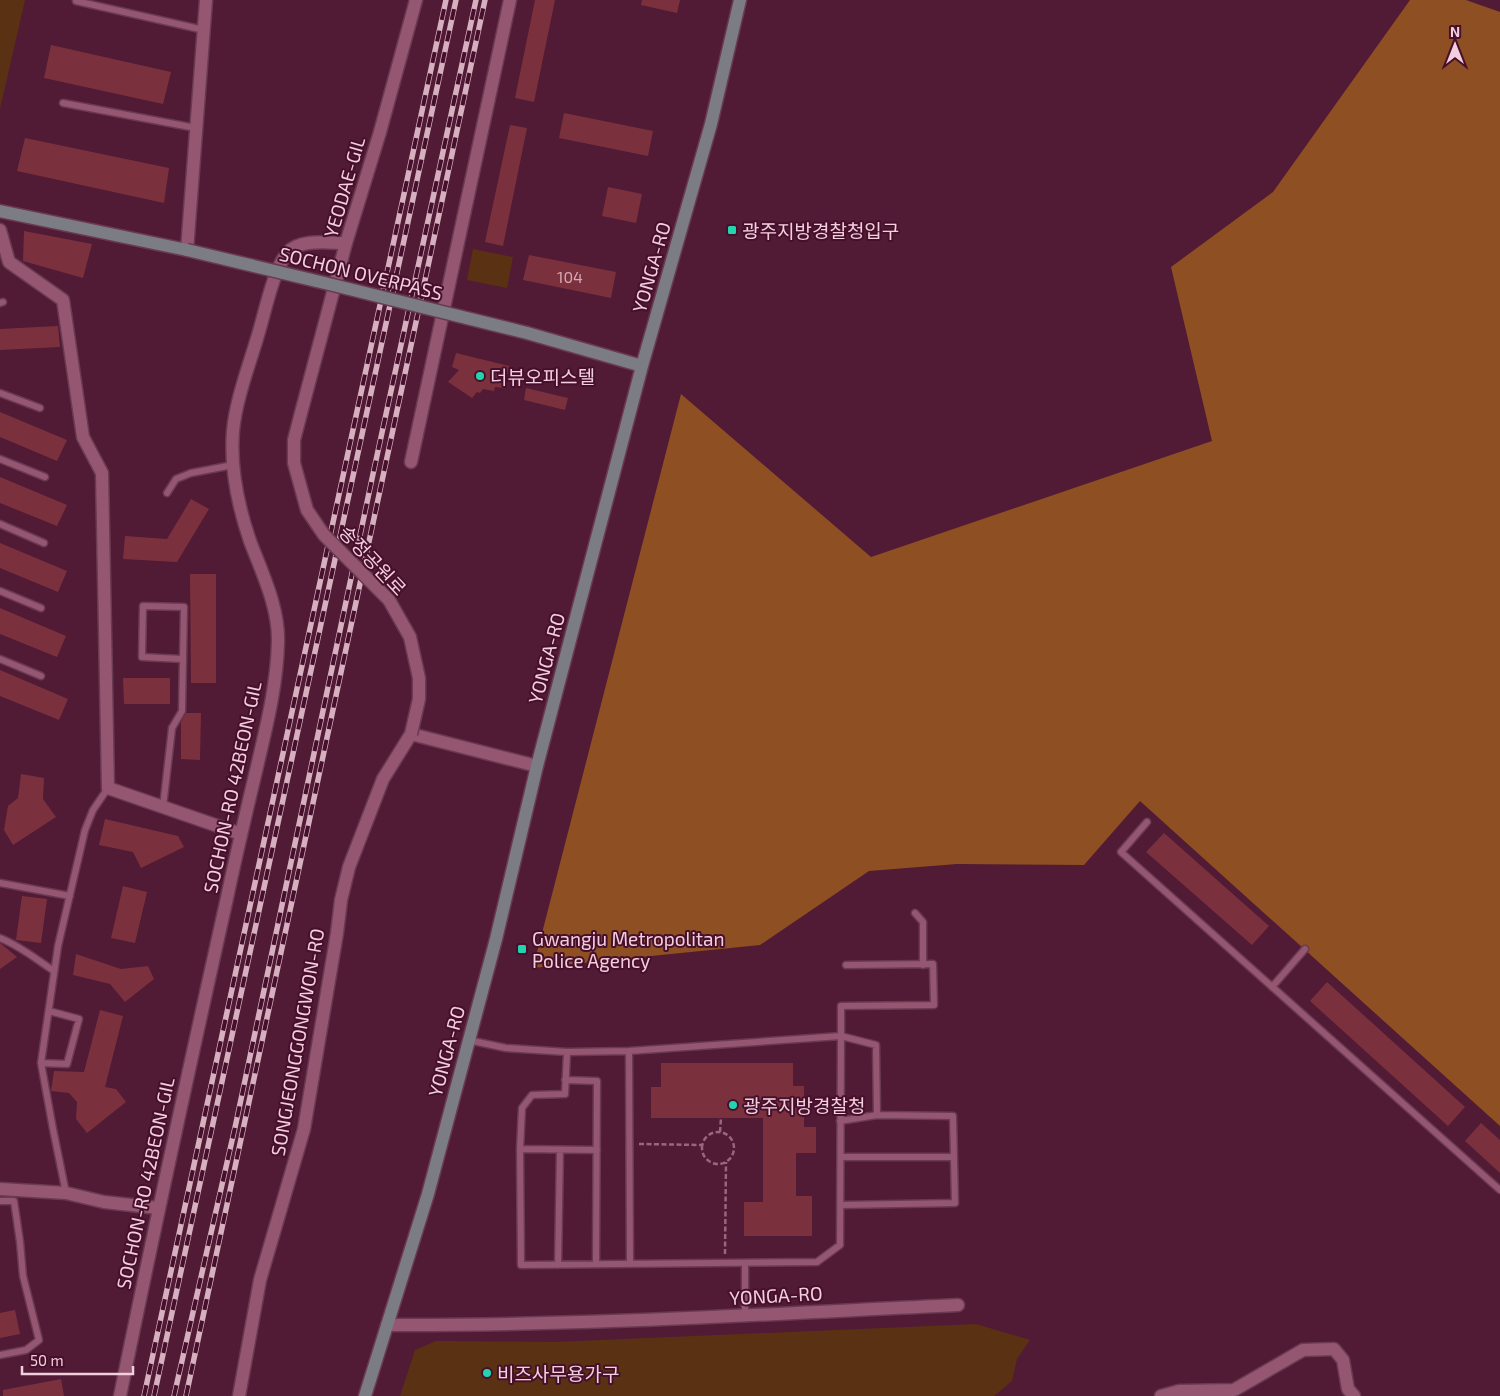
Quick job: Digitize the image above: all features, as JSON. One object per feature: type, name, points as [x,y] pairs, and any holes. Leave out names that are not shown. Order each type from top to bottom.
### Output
[{"type":"street","points":[[187,250],[206,0]]},
{"type":"street","name":"YEODAE-GIL","points":[[301,413],[346,243],[380,132],[416,0]]},
{"type":"street","points":[[411,462],[510,0]]},
{"type":"street","name":"YONGA-RO","points":[[365,1396],[428,1194],[496,938],[537,766],[642,366],[711,124],[740,0]]},
{"type":"street","name":"SOCHON OVERPASS","points":[[0,211],[187,250],[343,287],[527,333],[642,366]]},
{"type":"street","points":[[0,230],[9,262],[63,300],[83,437],[102,473],[108,788],[241,834]]},
{"type":"street","name":"SOCHON-RO 42BEON-GIL","points":[[120,1396],[158,1208],[275,680],[278,638],[274,612],[268,588],[239,503],[233,465],[233,431],[238,406],[281,262],[290,250],[300,245],[346,243]]},
{"type":"street","name":"송정공원로","points":[[301,413],[294,440],[294,463],[307,510],[324,535],[389,600],[410,637],[419,678],[419,699],[411,734]]},
{"type":"street","points":[[411,734],[537,766]]},
{"type":"street","name":"SONGJEONGGONGWON-RO","points":[[240,1396],[260,1280],[304,1129],[337,933],[340,900],[349,867],[383,779],[411,734]]},
{"type":"street","points":[[0,1189],[66,1193],[104,1202],[158,1208]]},
{"type":"street","name":"YONGA-RO","points":[[387,1326],[487,1325],[958,1305]]},
{"type":"street","points":[[1161,1396],[1179,1391],[1234,1390],[1303,1350],[1334,1349],[1343,1360],[1348,1389],[1354,1396]]},
{"type":"lane","points":[[76,1],[204,30]]},
{"type":"lane","points":[[63,103],[196,128]]},
{"type":"lane","points":[[0,393],[40,408]]},
{"type":"lane","points":[[0,458],[45,478]]},
{"type":"lane","points":[[167,493],[176,479],[191,473],[233,465]]},
{"type":"lane","points":[[0,524],[44,543]]},
{"type":"lane","points":[[0,591],[42,608]]},
{"type":"lane","points":[[163,807],[172,728],[182,712],[184,607],[144,606],[142,657],[182,659]]},
{"type":"lane","points":[[0,659],[41,676]]},
{"type":"lane","points":[[66,1193],[42,1063],[54,971],[70,896],[86,830],[93,810],[108,788]]},
{"type":"lane","points":[[1147,822],[1121,852],[1500,1190]]},
{"type":"lane","points":[[0,883],[70,896]]},
{"type":"lane","points":[[915,914],[922,922],[922,964]]},
{"type":"lane","points":[[0,938],[14,944],[54,971]]},
{"type":"lane","points":[[1272,987],[1305,949]]},
{"type":"lane","points":[[567,1052],[565,1094],[532,1095],[522,1108],[520,1149],[521,1265],[817,1262],[840,1245],[841,1006],[934,1005],[933,964],[846,965]]},
{"type":"lane","points":[[42,1063],[67,1064],[79,1019],[49,1011]]},
{"type":"lane","points":[[468,1040],[506,1048],[567,1052],[629,1051],[841,1036],[876,1045],[877,1115]]},
{"type":"lane","points":[[629,1051],[630,1264]]},
{"type":"lane","points":[[566,1080],[597,1081],[596,1264]]},
{"type":"lane","points":[[840,1121],[877,1115],[953,1116],[955,1203],[841,1206]]},
{"type":"lane","points":[[520,1149],[597,1150]]},
{"type":"lane","points":[[558,1265],[560,1150]]},
{"type":"lane","points":[[841,1157],[954,1157]]},
{"type":"lane","points":[[0,1201],[14,1201],[23,1276],[39,1340],[26,1350],[0,1355]]},
{"type":"lane","points":[[745,1263],[745,1315]]},
{"type":"path","points":[[720,1132],[721,1118]]},
{"type":"path","points":[[725,1263],[726,1162],[733,1153],[733,1142],[730,1137],[720,1132],[709,1134],[702,1146],[702,1154],[709,1162],[715,1164],[726,1162]]},
{"type":"path","points":[[630,1144],[702,1146]]},
{"type":"shaded area","points":[[0,0],[25,0],[0,109]]},
{"type":"shaded area","points":[[1410,0],[1466,0],[1500,12],[1500,1126],[1140,801],[1084,865],[957,864],[869,871],[760,945],[533,968],[681,394],[871,557],[1212,441],[1171,267],[1273,192]]},
{"type":"shaded area","points":[[473,249],[513,257],[507,288],[467,280]]},
{"type":"shaded area","points":[[976,1324],[1030,1340],[1017,1359],[1012,1381],[994,1396],[400,1396],[415,1350],[436,1341],[554,1342]]},
{"type":"building","points":[[535,0],[555,0],[534,102],[515,98]]},
{"type":"building","points":[[642,0],[680,0],[677,13],[641,5]]},
{"type":"building","points":[[51,45],[171,72],[163,104],[44,78]]},
{"type":"building","points":[[564,113],[653,131],[648,156],[559,138]]},
{"type":"building","points":[[510,125],[527,128],[503,246],[485,242]]},
{"type":"building","points":[[25,138],[169,168],[164,203],[17,171]]},
{"type":"building","points":[[608,187],[642,194],[636,223],[602,216]]},
{"type":"building","points":[[24,231],[92,244],[83,278],[23,261]]},
{"type":"building","points":[[529,255],[616,272],[611,298],[523,280]]},
{"type":"building","points":[[58,326],[60,347],[0,350],[0,329]]},
{"type":"building","name":"더뷰오피스텔","points":[[456,353],[509,366],[504,388],[495,387],[494,391],[483,389],[472,398],[448,382],[459,370],[452,367]]},
{"type":"building","points":[[526,388],[568,398],[565,410],[524,400]]},
{"type":"building","points":[[0,412],[67,440],[57,461],[0,437]]},
{"type":"building","points":[[0,477],[67,505],[57,526],[0,503]]},
{"type":"building","points":[[191,499],[209,509],[177,562],[123,559],[125,536],[167,539]]},
{"type":"building","points":[[0,543],[67,571],[58,592],[0,568]]},
{"type":"building","points":[[190,574],[216,574],[216,683],[191,683]]},
{"type":"building","points":[[0,608],[66,636],[57,657],[0,634]]},
{"type":"building","points":[[0,670],[68,699],[59,720],[0,696]]},
{"type":"building","points":[[123,678],[170,678],[170,704],[124,704]]},
{"type":"building","points":[[186,713],[201,713],[200,760],[181,759],[181,722]]},
{"type":"building","points":[[21,774],[44,778],[43,799],[56,817],[13,845],[4,830],[8,806],[18,798]]},
{"type":"building","points":[[105,819],[178,836],[184,847],[141,868],[133,852],[99,845]]},
{"type":"building","points":[[1164,833],[1269,926],[1252,945],[1146,852]]},
{"type":"building","points":[[123,886],[147,892],[135,943],[111,938]]},
{"type":"building","points":[[22,896],[47,899],[41,943],[16,940]]},
{"type":"building","points":[[0,943],[17,957],[0,969]]},
{"type":"building","points":[[76,954],[121,969],[148,966],[154,979],[125,1002],[110,984],[73,975]]},
{"type":"building","points":[[1327,982],[1465,1107],[1448,1126],[1310,1001]]},
{"type":"building","points":[[100,1010],[123,1016],[105,1087],[116,1089],[126,1102],[87,1133],[76,1119],[77,1102],[69,1093],[51,1091],[54,1071],[84,1072]]},
{"type":"building","name":"광주지방경찰청","points":[[661,1063],[793,1063],[793,1086],[804,1086],[804,1127],[816,1127],[816,1153],[796,1153],[796,1196],[812,1196],[812,1236],[744,1236],[744,1202],[763,1202],[763,1118],[651,1118],[651,1087],[661,1087]]},
{"type":"building","points":[[1481,1123],[1500,1140],[1500,1173],[1465,1141]]},
{"type":"building","points":[[15,1310],[20,1334],[0,1338],[0,1313]]},
{"type":"building","points":[[61,1379],[64,1396],[3,1396],[3,1390]]},
{"type":"railway","points":[[144,1396],[446,0]]},
{"type":"railway","points":[[154,1396],[456,0]]},
{"type":"railway","points":[[174,1396],[236,1123],[373,474],[476,0]]},
{"type":"railway","points":[[186,1396],[485,0]]},
{"type":"place","name":"광주지방경찰청입구","points":[[732,230]]},
{"type":"place","name":"더뷰오피스텔","points":[[480,376]]},
{"type":"place","name":"Gwangju Metropolitan Police Agency","points":[[522,949]]},
{"type":"place","name":"광주지방경찰청","points":[[733,1105]]},
{"type":"place","name":"비즈사무용가구","points":[[487,1373]]}]
